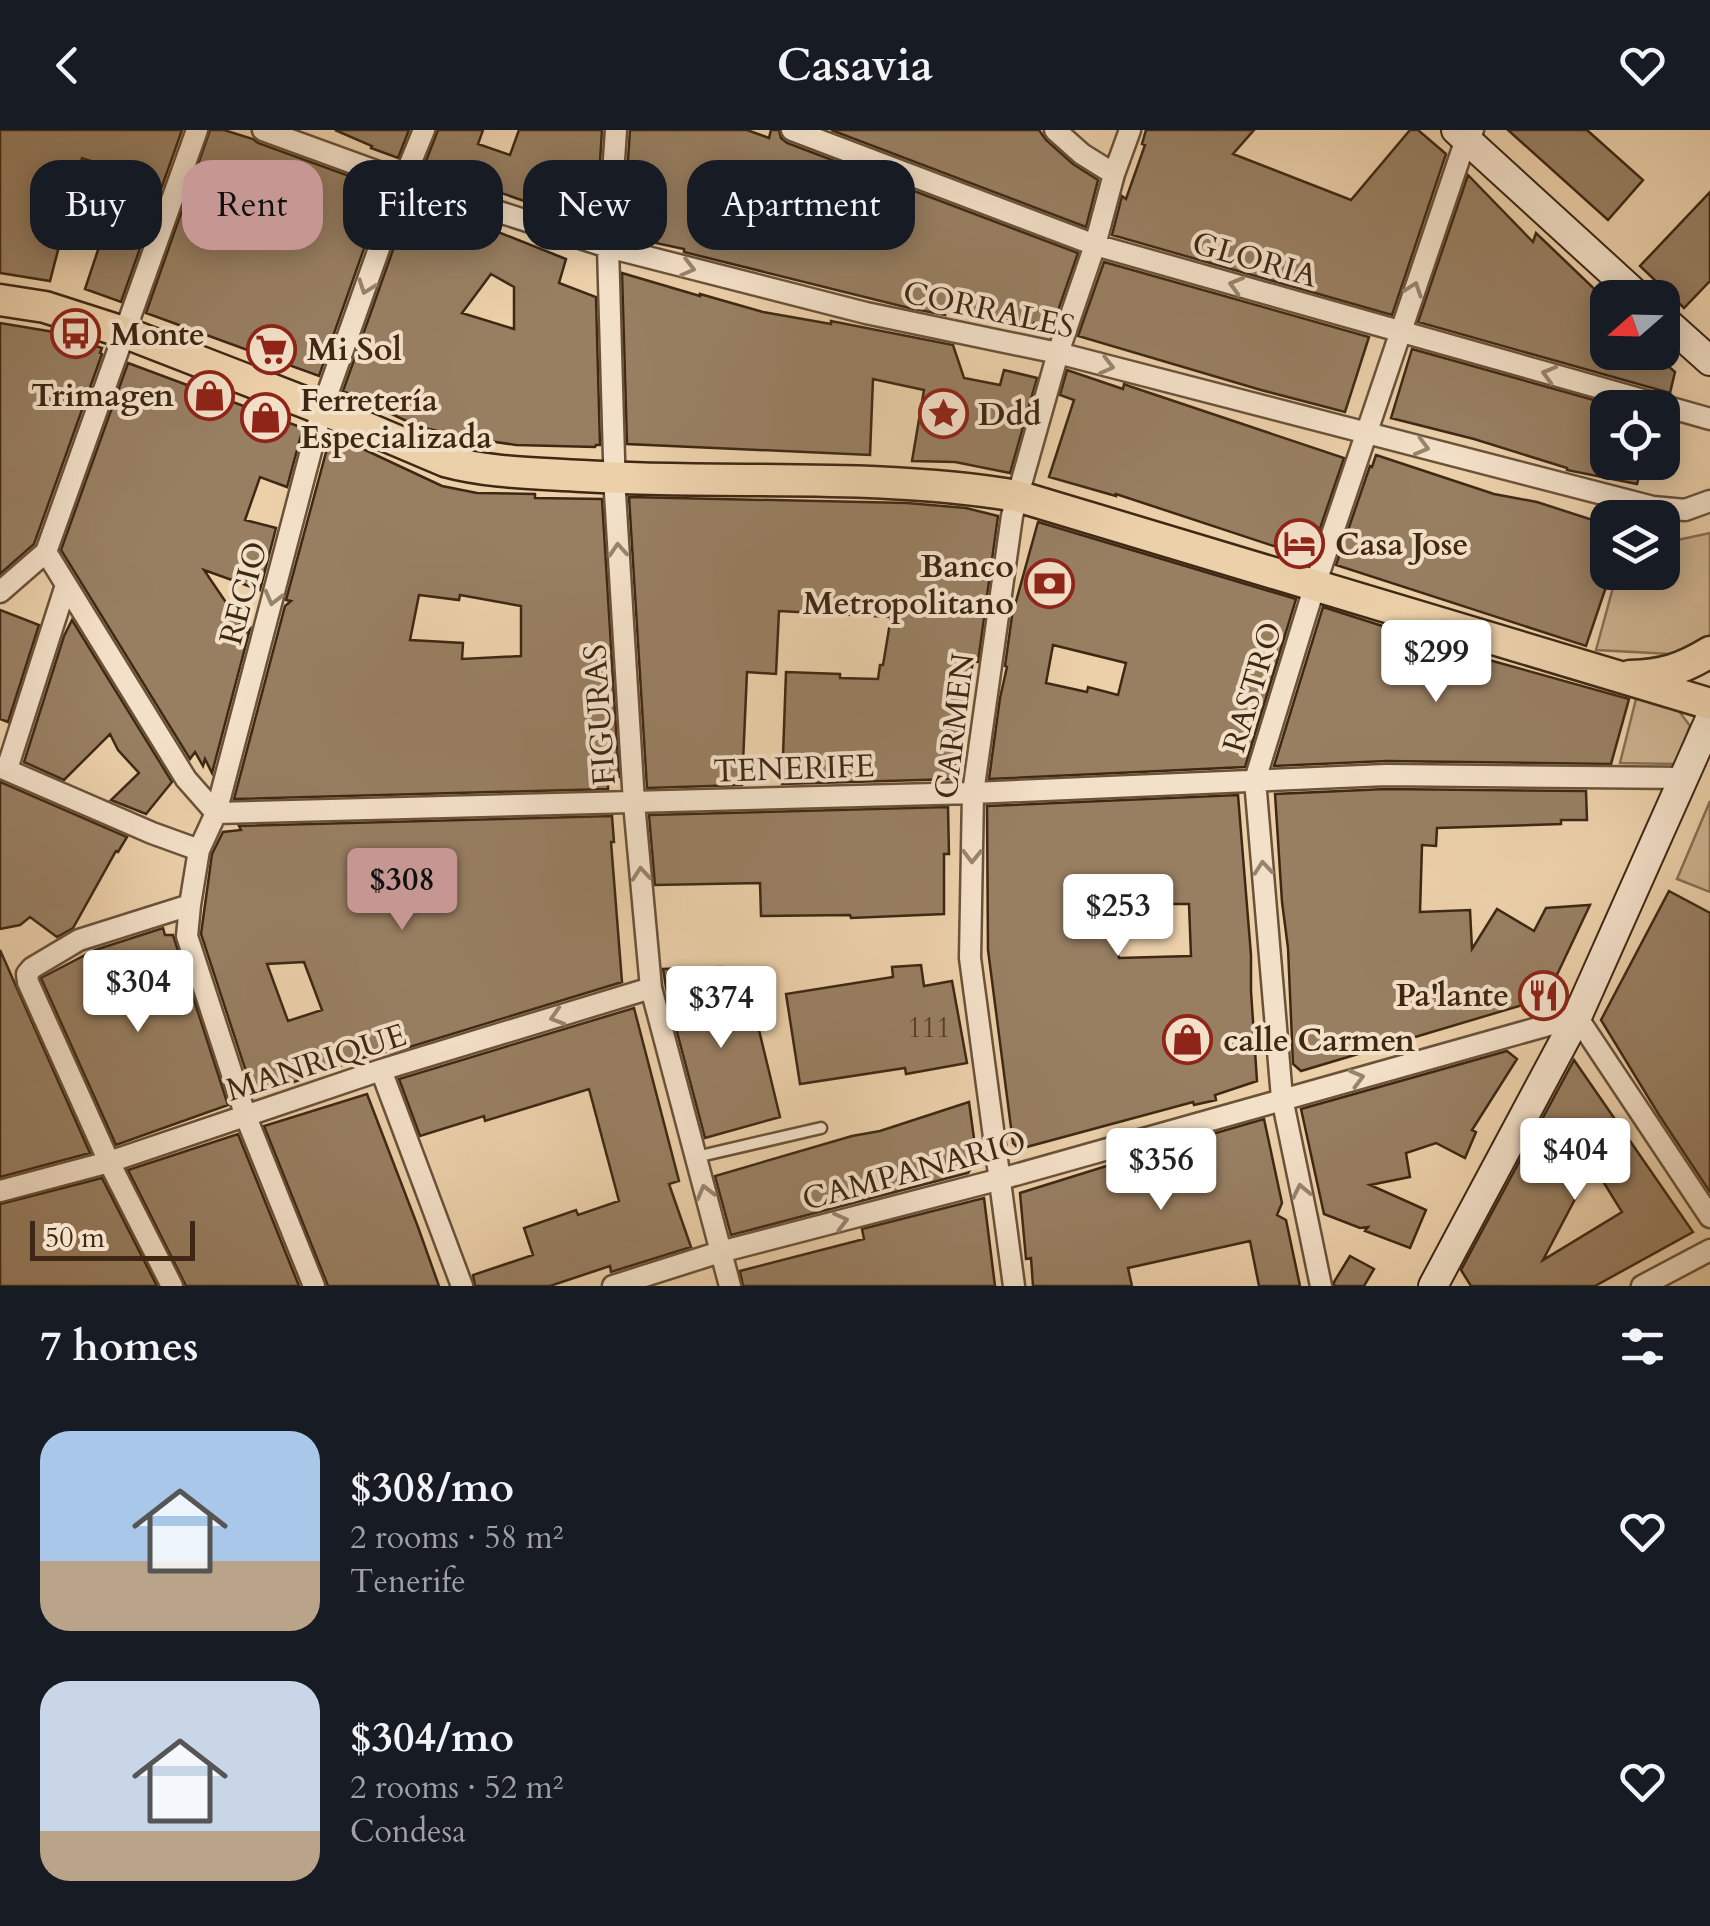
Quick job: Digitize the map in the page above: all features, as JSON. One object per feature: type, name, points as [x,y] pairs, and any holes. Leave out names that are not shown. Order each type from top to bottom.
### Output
[{"type":"main road","points":[[1465,133],[1621,280]]},
{"type":"main road","points":[[0,300],[59,310],[126,332],[460,465],[615,478],[875,482],[1018,496],[1710,704]]},
{"type":"main road","points":[[1680,334],[1710,361]]},
{"type":"main road","points":[[1617,676],[1660,675],[1710,652]]},
{"type":"main road","points":[[1442,1280],[1577,1017],[1710,720]]},
{"type":"street","points":[[0,592],[46,552],[197,130]]},
{"type":"street","name":"CORRALES","points":[[263,130],[346,160]]},
{"type":"street","name":"RECIO","points":[[412,160],[424,130]]},
{"type":"street","name":"FIGURAS","points":[[614,160],[616,130]]},
{"type":"street","name":"GLORIA","points":[[792,130],[1095,245],[1710,420]]},
{"type":"street","points":[[1055,130],[1082,154],[1114,174]]},
{"type":"street","name":"CARMEN","points":[[1014,1286],[970,958],[973,792],[1012,516],[1058,353],[1130,130]]},
{"type":"street","name":"RASTRO","points":[[1321,1286],[1282,1098],[1256,780],[1314,585],[1465,133]]},
{"type":"street","name":"RECIO","points":[[314,1286],[246,1117],[187,936],[200,850],[216,813],[322,409],[379,250]]},
{"type":"street","name":"FIGURAS","points":[[608,250],[615,478],[634,802],[651,988],[730,1286]]},
{"type":"street","name":"CORRALES","points":[[616,250],[866,314],[1058,353],[1653,507],[1686,510],[1710,501]]},
{"type":"street","points":[[46,552],[186,779],[216,813]]},
{"type":"street","points":[[66,585],[3,768],[200,850]]},
{"type":"street","name":"TENERIFE","points":[[216,813],[973,792],[1386,774],[1685,778]]},
{"type":"street","points":[[172,1286],[110,1162],[27,974],[79,940],[190,906]]},
{"type":"street","name":"MANRIQUE","points":[[0,1192],[110,1162],[381,1070],[651,988]]},
{"type":"street","points":[[1577,1017],[1710,1217]]},
{"type":"street","name":"CAMPANARIO","points":[[613,1286],[720,1252],[1000,1180],[1577,1017]]},
{"type":"street","points":[[381,1070],[462,1286]]},
{"type":"street","points":[[1642,1286],[1710,1250]]},
{"type":"lane","points":[[695,1157],[821,1128]]},
{"type":"shaded area","points":[[1710,533],[1710,635],[1671,654],[1596,650],[1612,590],[1680,590],[1680,539]]},
{"type":"shaded area","points":[[1637,695],[1673,703],[1690,726],[1675,764],[1620,763]]},
{"type":"shaded area","points":[[1710,801],[1710,892],[1677,879]]},
{"type":"building","points":[[0,130],[182,130],[162,186],[162,160],[30,160],[30,250],[58,250],[50,281],[0,273]]},
{"type":"building","points":[[210,130],[224,130],[305,160],[200,160]]},
{"type":"building","points":[[335,130],[409,130],[398,158]]},
{"type":"building","points":[[438,130],[483,130],[478,144],[510,155],[519,130],[602,130],[600,160],[523,160],[523,201],[503,194],[503,160],[426,160]]},
{"type":"building","points":[[630,130],[747,130],[769,138],[771,130],[779,130],[787,143],[832,160],[687,160],[687,250],[915,250],[915,191],[1078,253],[1052,328],[1034,323],[1032,329],[943,307],[945,315],[909,308],[667,245],[667,160],[628,160]]},
{"type":"building","points":[[831,130],[1039,130],[1073,164],[1098,180],[1086,227]]},
{"type":"building","points":[[1146,130],[1254,130],[1233,154],[1351,200],[1410,130],[1418,130],[1446,154],[1392,315],[1112,235],[1122,196],[1126,199],[1145,145],[1142,144]]},
{"type":"building","points":[[1508,130],[1587,130],[1643,180],[1608,220]]},
{"type":"building","points":[[323,167],[343,174],[343,250],[363,250],[319,376],[146,313],[182,210],[182,250],[323,250]]},
{"type":"building","points":[[1468,175],[1533,242],[1536,233],[1590,285],[1590,370],[1675,372],[1671,390],[1659,390],[1418,322]]},
{"type":"building","points":[[1710,192],[1710,281],[1684,308],[1680,304],[1680,280],[1655,280],[1640,266]]},
{"type":"building","points":[[503,234],[523,242],[523,250],[543,250],[566,259],[559,283],[596,297],[600,445],[516,445],[417,426],[343,391],[393,250],[503,250]],"holes":[[[491,274],[514,287],[514,329],[462,313]]]},
{"type":"building","points":[[98,250],[139,250],[121,302],[85,289]]},
{"type":"building","points":[[1104,262],[1369,337],[1345,412],[1078,336]]},
{"type":"building","points":[[622,273],[763,312],[953,345],[964,378],[1000,385],[1004,370],[1037,378],[1010,473],[955,462],[912,461],[924,390],[873,379],[870,455],[627,444]]},
{"type":"building","points":[[0,323],[54,332],[102,348],[102,354],[34,544],[0,574]]},
{"type":"building","points":[[1412,349],[1590,399],[1590,475],[1474,439],[1391,418]]},
{"type":"building","points":[[128,363],[303,428],[287,487],[260,477],[245,520],[276,528],[260,590],[204,570],[246,632],[250,629],[212,773],[205,759],[203,766],[195,752],[190,759],[61,550]]},
{"type":"building","points":[[1067,370],[1123,389],[1124,384],[1344,458],[1310,558],[1116,494],[1049,477],[1074,400],[1060,395]]},
{"type":"building","points":[[331,434],[442,486],[477,493],[535,494],[535,498],[602,499],[619,777],[608,777],[608,789],[234,799],[285,606],[291,601],[286,600]],"holes":[[[419,595],[459,600],[460,595],[521,606],[521,656],[462,659],[463,643],[410,640]]]},
{"type":"building","points":[[1376,455],[1494,494],[1537,502],[1590,519],[1590,590],[1605,590],[1586,646],[1336,565]]},
{"type":"building","points":[[629,497],[907,503],[966,508],[998,516],[978,662],[973,661],[954,779],[782,784],[786,672],[878,679],[891,617],[779,611],[776,674],[747,672],[742,785],[647,788]]},
{"type":"building","points":[[1038,522],[1296,599],[1245,767],[989,779],[1012,616]],"holes":[[[1053,645],[1126,663],[1118,695],[1046,683]]]},
{"type":"building","points":[[1323,607],[1629,699],[1611,764],[1386,761],[1274,766]]},
{"type":"building","points":[[0,610],[39,625],[8,722],[0,719]]},
{"type":"building","points":[[72,620],[172,782],[146,814],[111,800],[139,773],[118,750],[110,734],[64,780],[24,762]]},
{"type":"building","points":[[0,782],[127,837],[73,928],[57,937],[30,917],[20,925],[0,929]]},
{"type":"building","points":[[1386,789],[1586,791],[1587,820],[1437,828],[1436,846],[1422,845],[1420,912],[1470,910],[1472,949],[1497,909],[1534,931],[1546,908],[1590,905],[1546,998],[1301,1071],[1293,1064],[1275,794]]},
{"type":"building","points":[[1238,795],[1257,1081],[1215,1095],[1216,1100],[1194,1105],[1193,1102],[1019,1149],[1013,1143],[988,950],[987,806]],"holes":[[[1151,904],[1189,904],[1191,956],[1119,958],[1104,912],[1151,910]]]},
{"type":"building","points":[[948,807],[944,914],[761,916],[760,883],[655,885],[649,815]]},
{"type":"building","points":[[612,816],[622,982],[390,1053],[362,1058],[254,1096],[201,934],[212,854],[223,832],[241,830],[239,826]],"holes":[[[304,962],[322,1010],[288,1021],[267,964]]]},
{"type":"building","points":[[1669,891],[1710,913],[1710,1192],[1601,1020]]},
{"type":"building","points":[[163,928],[165,935],[173,935],[228,1105],[116,1145],[41,978],[95,950]]},
{"type":"building","points":[[0,950],[90,1153],[0,1177]]},
{"type":"building","points":[[921,965],[924,986],[952,981],[967,1063],[906,1074],[905,1068],[800,1084],[786,994],[893,977],[892,967]]},
{"type":"building","points":[[722,967],[728,1000],[751,997],[780,1117],[705,1138],[663,969]]},
{"type":"building","points":[[634,1008],[679,1181],[669,1184],[691,1247],[611,1272],[610,1266],[550,1286],[475,1286],[473,1275],[533,1255],[524,1228],[576,1210],[578,1215],[619,1201],[589,1089],[420,1136],[399,1079]]},
{"type":"building","points":[[1507,1051],[1517,1059],[1472,1130],[1476,1132],[1465,1158],[1436,1143],[1406,1153],[1410,1177],[1370,1185],[1426,1210],[1410,1248],[1365,1231],[1368,1227],[1360,1228],[1324,1214],[1301,1109]]},
{"type":"building","points":[[1574,1060],[1693,1232],[1595,1286],[1471,1286],[1461,1270]],"holes":[[[1593,1165],[1622,1212],[1543,1260]]]},
{"type":"building","points":[[367,1094],[439,1286],[328,1286],[264,1126]]},
{"type":"building","points":[[969,1102],[977,1160],[968,1173],[731,1235],[715,1176]]},
{"type":"building","points":[[1264,1119],[1282,1203],[1277,1215],[1286,1220],[1300,1286],[1259,1286],[1250,1241],[1128,1268],[1132,1286],[1033,1286],[1031,1258],[1026,1259],[1020,1193]]},
{"type":"building","points":[[238,1134],[299,1286],[186,1286],[128,1170]]},
{"type":"building","points":[[102,1178],[157,1286],[0,1286],[0,1204]]},
{"type":"building","points":[[984,1198],[995,1286],[743,1286],[740,1271],[864,1239],[862,1229]]},
{"type":"building","points":[[1350,1256],[1374,1269],[1364,1286],[1334,1286],[1334,1282]]},
{"type":"place","name":"Monte","points":[[75,334]]},
{"type":"place","name":"Mi Sol","points":[[272,349]]},
{"type":"place","name":"Trimagen","points":[[209,395]]},
{"type":"place","name":"Ddd","points":[[943,414]]},
{"type":"place","name":"Ferretería Especializada","points":[[265,418]]},
{"type":"place","name":"Casa Jose","points":[[1300,544]]},
{"type":"place","name":"Banco Metropolitano","points":[[1049,584]]},
{"type":"place","name":"Pa'lante","points":[[1544,995]]},
{"type":"place","name":"calle Carmen","points":[[1188,1040]]}]
